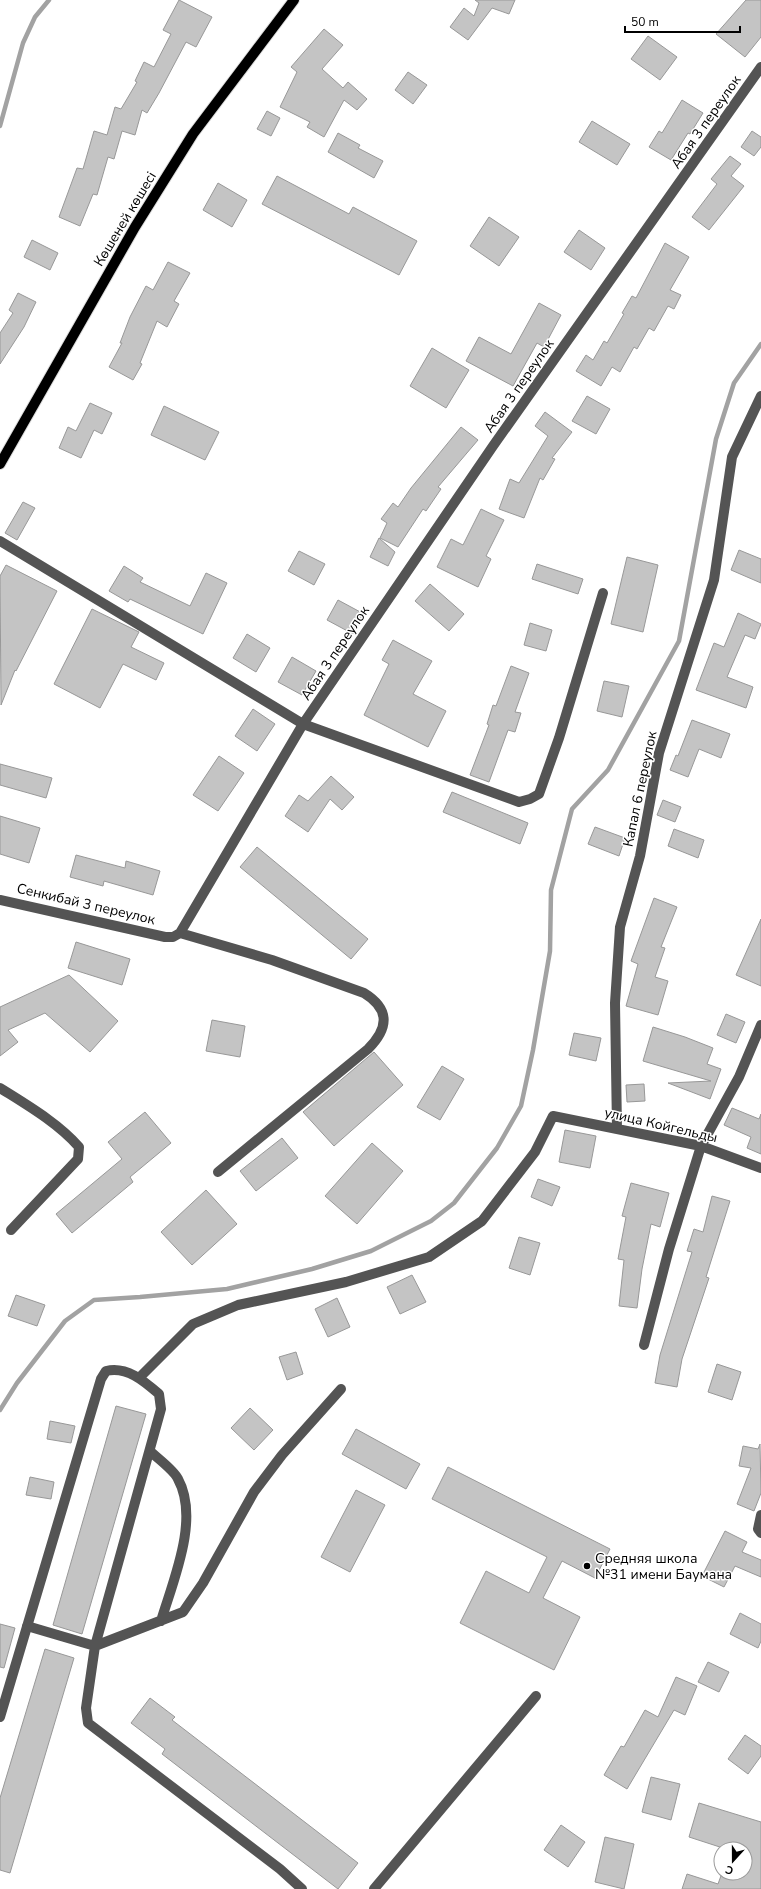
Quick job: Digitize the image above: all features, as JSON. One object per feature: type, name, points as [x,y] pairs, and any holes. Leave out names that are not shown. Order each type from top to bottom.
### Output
[{"type":"main road","name":"Көшеней көшесі","points":[[0,464],[135,227],[193,134],[294,0]]},
{"type":"street","name":"Абая 3 переулок","points":[[180,933],[303,724],[493,446],[761,67]]},
{"type":"street","name":"Капал 6 переулок","points":[[617,1129],[615,1003],[620,927],[640,856],[659,753],[714,580],[732,456],[761,396]]},
{"type":"street","points":[[0,541],[303,724],[519,802],[530,799],[539,794],[559,738],[603,593]]},
{"type":"street","name":"Сенкибай 3 переулок","points":[[0,900],[165,937],[173,937],[180,933]]},
{"type":"street","points":[[180,933],[272,960],[364,993],[376,1000],[382,1010],[384,1021],[376,1041],[368,1049],[218,1172]]},
{"type":"street","points":[[644,1345],[669,1249],[701,1146],[739,1077],[761,1026]]},
{"type":"street","points":[[0,1088],[29,1106],[73,1140],[79,1147],[78,1159],[12,1230]]},
{"type":"street","name":"улица Койгельды","points":[[140,1377],[193,1324],[238,1305],[346,1282],[428,1257],[482,1221],[534,1152],[553,1116],[701,1146],[761,1168]]},
{"type":"street","points":[[0,1717],[101,1379],[106,1371],[114,1369],[140,1377],[159,1394],[161,1409],[95,1646],[86,1708],[88,1723],[280,1869],[302,1889]]},
{"type":"street","points":[[27,1626],[95,1646],[161,1622],[183,1612],[203,1583],[254,1492],[282,1455],[341,1389]]},
{"type":"street","points":[[150,1451],[178,1478],[188,1507],[186,1534],[161,1622]]},
{"type":"street","points":[[761,1515],[758,1522],[758,1529],[761,1533]]},
{"type":"street","points":[[374,1889],[536,1696]]},
{"type":"building","points":[[179,0],[212,17],[196,47],[186,42],[147,113],[142,110],[135,135],[122,131],[114,159],[108,157],[97,195],[93,194],[80,226],[59,217],[77,168],[83,169],[94,131],[107,135],[115,107],[121,109],[137,82],[135,81],[144,62],[154,67],[171,34],[163,30]]},
{"type":"building","points":[[475,0],[515,0],[509,14],[492,8],[468,40],[450,27],[464,8],[474,16],[479,3]]},
{"type":"building","points":[[746,0],[761,0],[761,37],[745,57],[716,34]]},
{"type":"building","points":[[324,29],[343,45],[322,69],[343,88],[348,82],[367,99],[357,110],[344,100],[324,137],[307,127],[310,122],[280,107],[297,72],[291,67]]},
{"type":"building","points":[[648,36],[677,57],[660,80],[631,59]]},
{"type":"building","points":[[408,72],[427,85],[413,104],[395,90]]},
{"type":"building","points":[[682,100],[703,113],[671,160],[649,147],[659,131],[662,133]]},
{"type":"building","points":[[267,111],[280,118],[271,136],[257,129]]},
{"type":"building","points":[[592,121],[630,144],[617,165],[579,142]]},
{"type":"building","points":[[752,131],[761,137],[761,147],[754,156],[741,147]]},
{"type":"building","points":[[338,133],[360,145],[358,148],[383,161],[374,178],[328,152]]},
{"type":"building","points":[[730,156],[741,164],[731,176],[744,186],[709,230],[692,217],[717,184],[711,179]]},
{"type":"building","points":[[277,176],[349,214],[353,207],[417,241],[399,275],[262,204]]},
{"type":"building","points":[[218,183],[247,200],[232,227],[203,210]]},
{"type":"building","points":[[489,217],[519,237],[499,266],[470,246]]},
{"type":"building","points":[[579,230],[605,248],[591,270],[564,252]]},
{"type":"building","points":[[32,240],[58,253],[50,270],[24,257]]},
{"type":"building","points":[[665,243],[689,257],[670,290],[681,295],[674,309],[668,306],[654,331],[649,328],[637,349],[634,347],[620,372],[612,367],[601,386],[576,371],[586,355],[593,360],[604,341],[607,343],[624,314],[622,313],[632,296],[636,298]]},
{"type":"building","points":[[168,262],[190,273],[174,301],[179,304],[167,327],[157,321],[140,363],[142,364],[133,380],[109,367],[122,343],[120,343],[130,317],[146,286],[153,290]]},
{"type":"building","points":[[18,293],[36,302],[24,327],[0,364],[0,333],[13,313],[9,310]]},
{"type":"building","points":[[539,303],[561,315],[544,347],[537,343],[513,386],[466,361],[479,337],[511,354]]},
{"type":"building","points":[[432,348],[469,370],[446,408],[410,386]]},
{"type":"building","points":[[587,396],[610,409],[596,434],[572,421]]},
{"type":"building","points":[[90,403],[112,413],[102,434],[94,430],[81,458],[59,448],[68,427],[76,431]]},
{"type":"building","points":[[164,406],[219,432],[205,460],[151,435]]},
{"type":"building","points":[[545,412],[572,432],[552,458],[555,459],[543,480],[540,478],[524,518],[499,509],[510,479],[519,483],[548,436],[535,426]]},
{"type":"building","points":[[461,427],[478,440],[438,487],[441,489],[426,511],[423,509],[398,547],[380,538],[387,523],[381,519],[393,503],[398,507],[411,488]]},
{"type":"building","points":[[23,502],[35,508],[17,540],[5,533]]},
{"type":"building","points":[[481,509],[504,520],[486,556],[491,559],[478,587],[437,567],[451,539],[463,545]]},
{"type":"building","points":[[379,538],[395,552],[388,566],[370,557]]},
{"type":"building","points":[[739,550],[761,559],[761,583],[731,570]]},
{"type":"building","points":[[299,551],[325,564],[314,585],[288,571]]},
{"type":"building","points":[[627,557],[658,565],[643,632],[611,624]]},
{"type":"building","points":[[537,564],[583,579],[578,594],[532,579]]},
{"type":"building","points":[[6,565],[57,591],[16,671],[15,670],[1,705],[0,576]]},
{"type":"building","points":[[124,566],[143,578],[140,582],[190,606],[206,573],[227,583],[203,634],[130,599],[128,602],[109,591]]},
{"type":"building","points":[[430,584],[464,614],[449,631],[415,601]]},
{"type":"building","points":[[338,600],[364,614],[353,634],[327,620]]},
{"type":"building","points":[[92,609],[139,632],[131,647],[164,663],[156,680],[123,664],[100,708],[54,684]]},
{"type":"building","points":[[738,613],[761,624],[755,639],[745,635],[727,677],[753,687],[746,708],[696,690],[714,643],[724,647]]},
{"type":"building","points":[[530,623],[552,630],[546,651],[524,645]]},
{"type":"building","points":[[247,634],[270,648],[256,672],[233,658]]},
{"type":"building","points":[[393,640],[432,661],[413,694],[446,711],[428,747],[364,715],[389,664],[382,660]]},
{"type":"building","points":[[292,657],[316,671],[302,695],[278,682]]},
{"type":"building","points":[[511,666],[529,673],[515,712],[521,713],[515,732],[508,730],[489,782],[470,775],[489,725],[487,724],[493,705],[496,706]]},
{"type":"building","points":[[604,681],[629,686],[622,717],[597,711]]},
{"type":"building","points":[[253,709],[275,724],[257,751],[235,736]]},
{"type":"building","points":[[692,720],[730,734],[721,758],[699,749],[688,777],[670,770],[676,755],[678,756]]},
{"type":"building","points":[[219,756],[244,773],[218,811],[193,795]]},
{"type":"building","points":[[0,764],[52,778],[46,798],[0,785]]},
{"type":"building","points":[[331,776],[354,797],[342,810],[330,799],[308,832],[285,816],[299,795],[308,801]]},
{"type":"building","points":[[452,792],[528,823],[520,844],[443,812]]},
{"type":"building","points":[[663,800],[681,807],[675,822],[657,815]]},
{"type":"building","points":[[0,816],[40,828],[29,863],[0,854]]},
{"type":"building","points":[[595,827],[625,838],[619,856],[588,844]]},
{"type":"building","points":[[674,829],[704,840],[698,858],[668,846]]},
{"type":"building","points":[[257,847],[368,939],[351,959],[240,867]]},
{"type":"building","points":[[76,855],[125,868],[126,861],[160,871],[153,895],[104,881],[103,886],[70,877]]},
{"type":"building","points":[[654,898],[677,907],[661,947],[665,948],[655,977],[668,981],[658,1015],[626,1006],[638,964],[631,961]]},
{"type":"building","points":[[761,919],[761,986],[736,975]]},
{"type":"building","points":[[76,942],[130,959],[122,985],[68,968]]},
{"type":"building","points":[[69,975],[118,1021],[90,1052],[45,1013],[8,1030],[18,1042],[0,1056],[0,1007]]},
{"type":"building","points":[[726,1014],[745,1022],[736,1043],[717,1035]]},
{"type":"building","points":[[212,1020],[245,1026],[240,1057],[206,1051]]},
{"type":"building","points":[[653,1027],[713,1048],[707,1064],[721,1069],[710,1099],[668,1083],[711,1081],[643,1061]]},
{"type":"building","points":[[574,1033],[601,1038],[596,1061],[569,1055]]},
{"type":"building","points":[[374,1052],[403,1085],[334,1146],[303,1112]]},
{"type":"building","points":[[442,1066],[464,1079],[440,1120],[417,1107]]},
{"type":"building","points":[[644,1084],[645,1101],[627,1102],[626,1085]]},
{"type":"building","points":[[732,1108],[759,1119],[761,1114],[761,1154],[747,1148],[751,1137],[724,1125]]},
{"type":"building","points":[[145,1112],[171,1143],[130,1177],[133,1182],[72,1233],[56,1214],[122,1159],[108,1142]]},
{"type":"building","points":[[565,1130],[596,1136],[590,1168],[559,1162]]},
{"type":"building","points":[[282,1138],[298,1158],[256,1191],[240,1171]]},
{"type":"building","points":[[372,1143],[403,1171],[357,1224],[325,1196]]},
{"type":"building","points":[[538,1179],[560,1187],[552,1206],[531,1197]]},
{"type":"building","points":[[631,1183],[669,1193],[660,1227],[651,1224],[642,1269],[637,1308],[619,1306],[624,1260],[618,1259],[626,1217],[622,1216]]},
{"type":"building","points":[[206,1190],[237,1224],[192,1265],[161,1232]]},
{"type":"building","points":[[712,1196],[730,1201],[706,1277],[709,1278],[682,1359],[677,1387],[655,1383],[660,1355],[692,1252],[687,1251],[694,1229],[703,1232]]},
{"type":"building","points":[[519,1237],[540,1243],[530,1275],[509,1268]]},
{"type":"building","points":[[412,1275],[426,1302],[400,1314],[387,1287]]},
{"type":"building","points":[[16,1295],[45,1305],[37,1326],[8,1316]]},
{"type":"building","points":[[337,1298],[350,1327],[328,1337],[315,1309]]},
{"type":"building","points":[[296,1352],[303,1374],[287,1380],[279,1357]]},
{"type":"building","points":[[717,1364],[741,1372],[732,1400],[708,1392]]},
{"type":"building","points":[[116,1406],[146,1414],[82,1634],[53,1625]]},
{"type":"building","points":[[250,1408],[273,1430],[254,1450],[231,1428]]},
{"type":"building","points":[[50,1421],[75,1426],[71,1443],[47,1439]]},
{"type":"building","points":[[356,1429],[420,1464],[406,1489],[342,1454]]},
{"type":"building","points":[[760,1444],[761,1493],[754,1511],[737,1504],[751,1468],[739,1466],[743,1446],[758,1449]]},
{"type":"building","name":"Средняя школа №31 имени Баумана","points":[[448,1467],[610,1549],[595,1578],[562,1561],[543,1598],[580,1617],[554,1670],[460,1623],[486,1571],[529,1593],[547,1557],[432,1499]]},
{"type":"building","points":[[30,1477],[54,1482],[51,1499],[26,1495]]},
{"type":"building","points":[[356,1490],[385,1505],[350,1572],[321,1557]]},
{"type":"building","points":[[725,1531],[747,1542],[742,1552],[761,1560],[761,1577],[735,1566],[724,1587],[702,1576]]},
{"type":"building","points":[[740,1613],[761,1624],[761,1641],[758,1648],[730,1634]]},
{"type":"building","points":[[0,1624],[15,1628],[4,1668],[0,1667]]},
{"type":"building","points":[[45,1649],[74,1658],[10,1873],[0,1870],[0,1798]]},
{"type":"building","points":[[708,1662],[729,1672],[719,1692],[698,1682]]},
{"type":"building","points":[[676,1677],[697,1686],[685,1715],[674,1710],[627,1789],[604,1775],[621,1746],[624,1747],[645,1710],[658,1717]]},
{"type":"building","points":[[150,1698],[175,1717],[172,1720],[358,1863],[338,1889],[162,1754],[165,1749],[131,1723]]},
{"type":"building","points":[[745,1735],[761,1746],[761,1756],[748,1774],[728,1759]]},
{"type":"building","points":[[651,1777],[680,1784],[671,1820],[642,1812]]},
{"type":"building","points":[[699,1803],[761,1822],[761,1889],[682,1889],[687,1874],[718,1884],[719,1881],[753,1881],[753,1841],[713,1841],[713,1845],[689,1837]]},
{"type":"building","points":[[561,1825],[585,1842],[568,1867],[544,1850]]},
{"type":"building","points":[[605,1837],[634,1844],[624,1889],[595,1882]]},
{"type":"waterway","points":[[0,126],[23,43],[35,17],[49,0]]},
{"type":"waterway","points":[[0,1410],[17,1383],[65,1321],[94,1300],[227,1289],[312,1269],[371,1251],[431,1221],[454,1203],[497,1148],[521,1106],[533,1050],[550,951],[551,890],[572,809],[608,770],[679,641],[716,439],[734,383],[761,344]]},
{"type":"place","name":"Средняя школа №31 имени Баумана","points":[[587,1566]]}]
